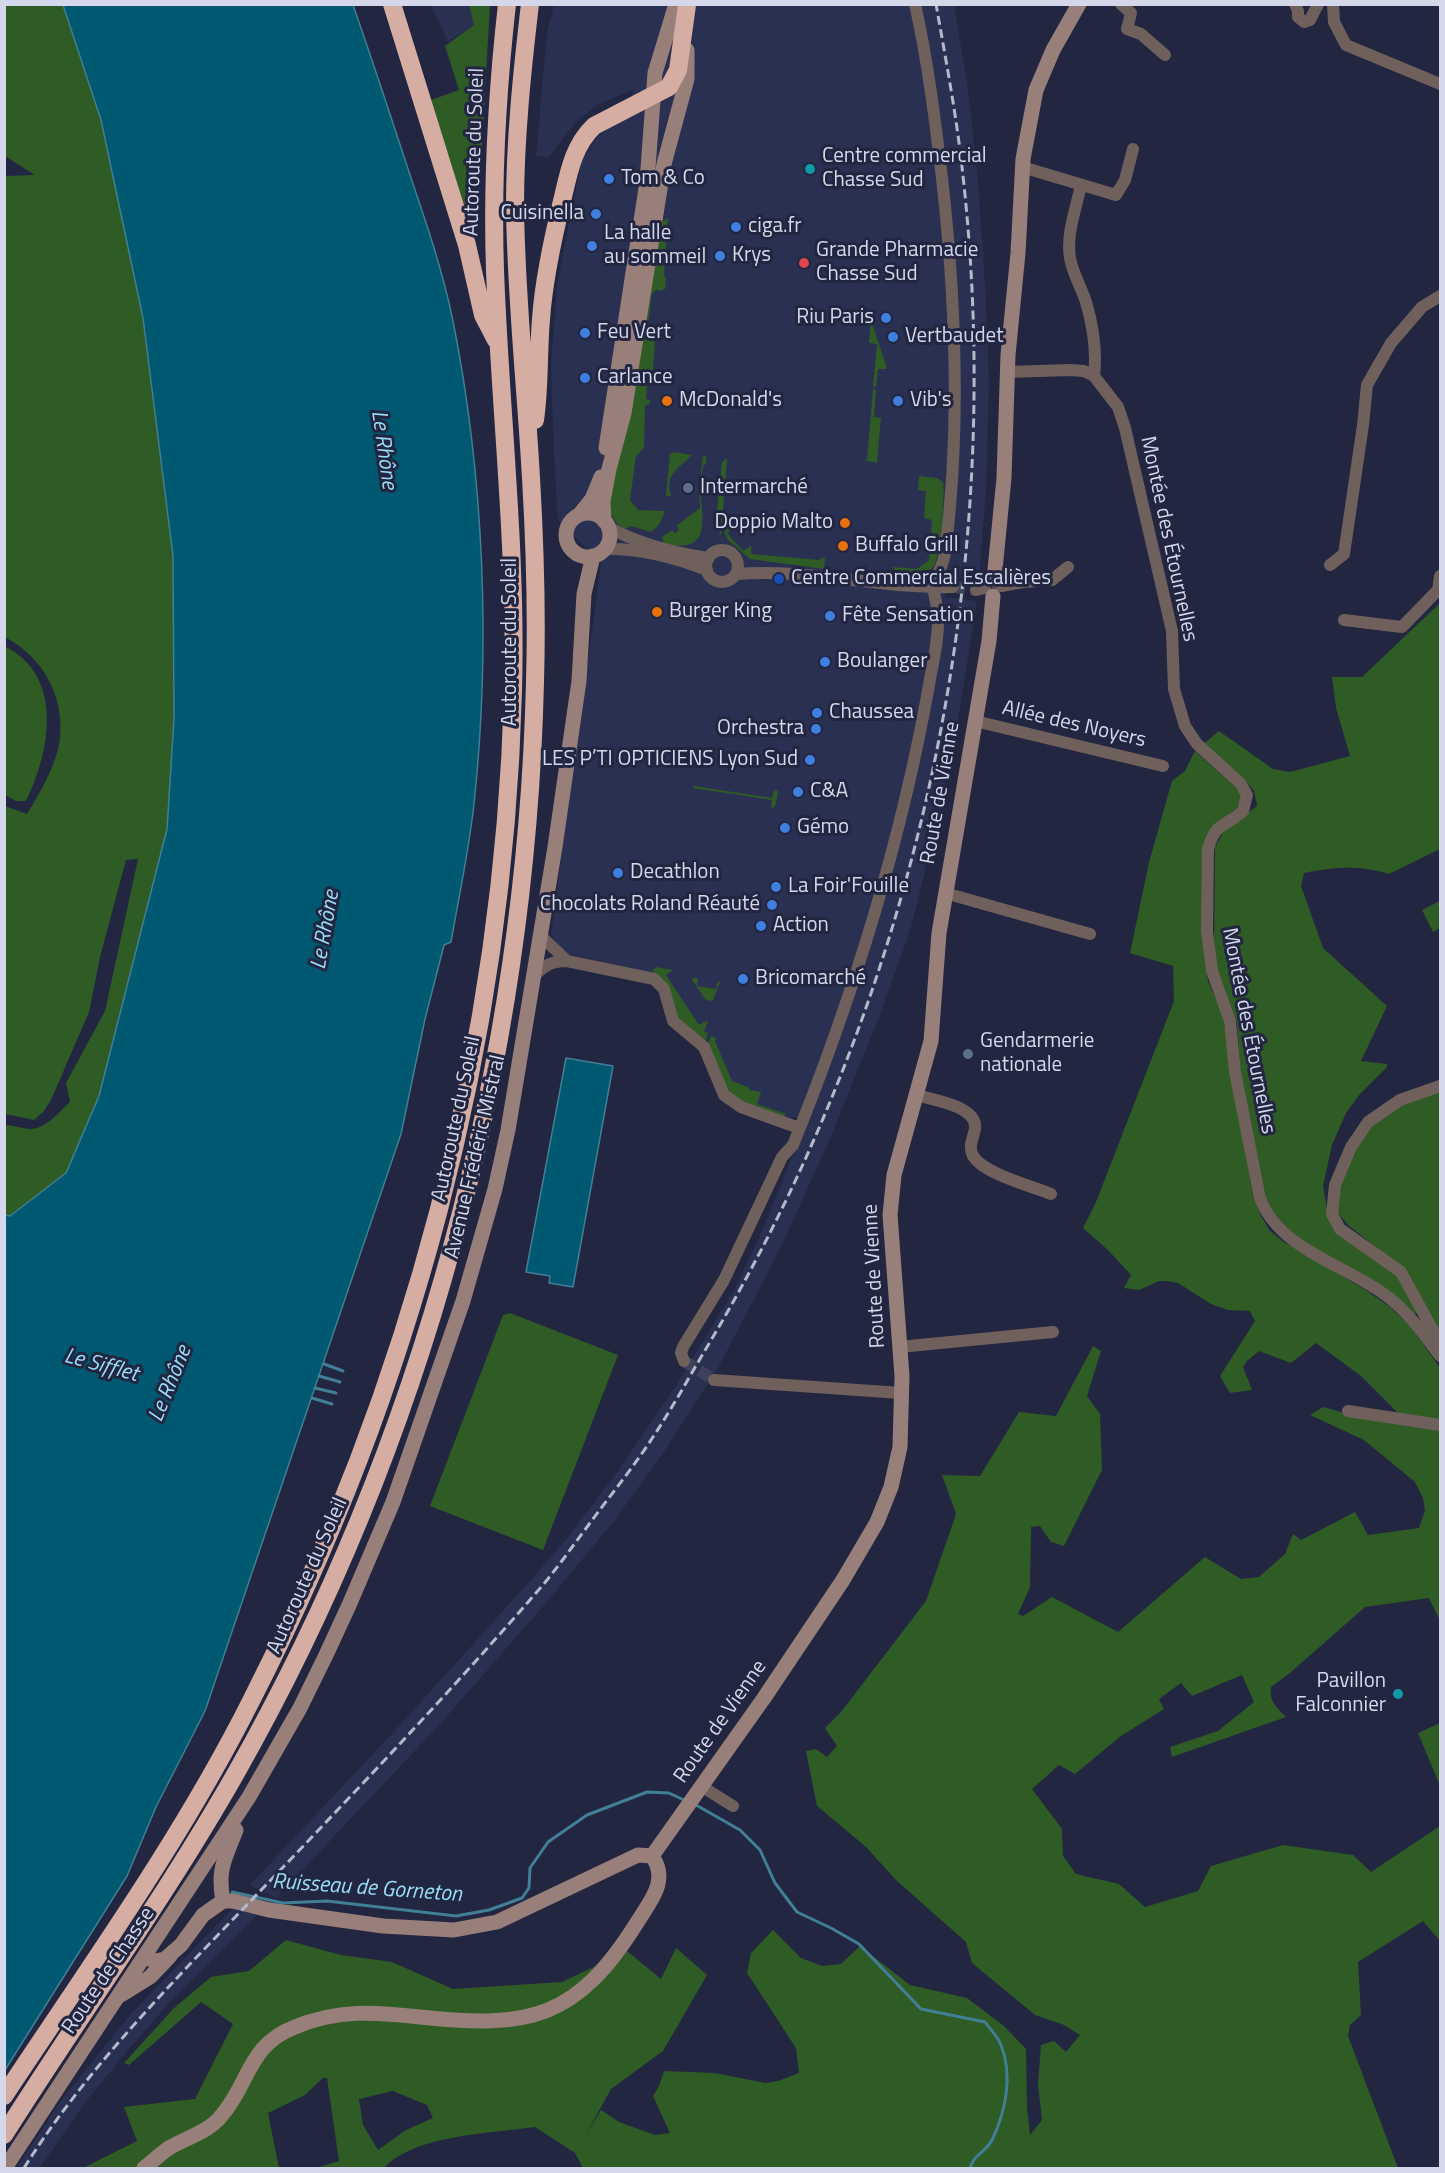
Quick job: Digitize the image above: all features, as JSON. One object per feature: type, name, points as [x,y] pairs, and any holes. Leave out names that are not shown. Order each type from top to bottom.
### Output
[{"type":"highway","points":[[392,4],[467,245],[483,315],[499,346]]},
{"type":"highway","name":"Autoroute du Soleil","points":[[4,2096],[162,1857],[254,1696],[307,1588],[353,1479],[399,1347],[431,1241],[459,1126],[478,1028],[494,925],[507,797],[513,691],[513,574],[499,346],[494,204],[495,133],[507,4]]},
{"type":"highway","name":"Autoroute du Soleil","points":[[4,2135],[177,1873],[268,1714],[325,1598],[368,1498],[436,1300],[456,1228],[484,1110],[504,1003],[522,874],[532,758],[535,682],[534,540],[515,204],[517,135],[530,4]]},
{"type":"highway","points":[[530,454],[538,396],[541,318],[546,274],[569,171],[579,144],[586,134],[607,118],[627,108],[652,104],[669,87],[678,70],[687,5]]},
{"type":"street","points":[[676,4],[655,73],[647,182],[601,477],[592,499],[569,524],[566,534],[568,544],[575,553],[585,557],[599,553],[648,548],[676,553],[708,564]]},
{"type":"street","points":[[684,1361],[681,1353],[683,1347],[724,1280],[782,1157],[793,1145],[838,1022],[874,913],[910,784],[938,627],[934,588],[945,558],[952,485],[953,301],[950,250],[935,112],[915,4]]},
{"type":"street","name":"Route de Vienne","points":[[652,1856],[843,1580],[877,1522],[891,1487],[900,1447],[901,1393],[890,1215],[894,1175],[931,1041],[939,933],[990,641],[990,588],[1004,478],[1007,372],[1018,253],[1022,167],[1036,90],[1053,50],[1079,4]]},
{"type":"street","points":[[1121,4],[1131,13],[1127,29],[1141,34],[1165,55]]},
{"type":"street","points":[[1295,4],[1298,17],[1304,22],[1310,20],[1318,4]]},
{"type":"street","points":[[1332,4],[1334,22],[1346,45],[1440,84]]},
{"type":"street","points":[[599,553],[610,536],[603,501],[624,413],[664,164],[687,79],[687,5]]},
{"type":"street","points":[[655,73],[659,77],[670,77],[678,70]]},
{"type":"street","points":[[1022,167],[1116,195],[1125,180],[1133,149]]},
{"type":"street","points":[[1007,372],[1070,370],[1084,371],[1094,376],[1096,359],[1094,338],[1085,301],[1070,257],[1070,233],[1081,185]]},
{"type":"street","points":[[1330,565],[1344,554],[1363,425],[1366,385],[1391,343],[1422,308],[1440,296]]},
{"type":"street","name":"Montée des Étournelles","points":[[1094,376],[1118,407],[1125,428],[1172,631],[1174,689],[1185,726],[1197,744],[1241,784],[1247,795],[1243,812],[1222,824],[1212,836],[1208,849],[1208,931],[1212,971],[1230,1020],[1235,1071],[1262,1204],[1280,1232],[1391,1299],[1409,1317],[1440,1356]]},
{"type":"street","points":[[580,514],[591,513],[625,536],[648,548]]},
{"type":"street","points":[[723,550],[732,554],[737,568],[730,580],[722,582],[711,578],[708,564],[714,552],[723,550]]},
{"type":"street","name":"Avenue Frédéric Mistral","points":[[249,1797],[300,1708],[350,1603],[393,1502],[464,1301],[495,1189],[508,1130],[535,975],[579,681],[584,594],[575,553]]},
{"type":"street","name":"Avenue Frédéric Mistral","points":[[584,594],[599,553]]},
{"type":"street","points":[[990,588],[1052,580],[1068,567]]},
{"type":"street","points":[[737,568],[934,588],[953,587]]},
{"type":"street","points":[[1344,620],[1402,627],[1438,590],[1440,576]]},
{"type":"street","name":"Allée des Noyers","points":[[975,722],[1163,766]]},
{"type":"street","points":[[945,893],[1090,934]]},
{"type":"street","points":[[541,936],[567,962]]},
{"type":"street","points":[[535,975],[545,965],[552,962],[567,962],[645,976],[660,982],[672,1021],[704,1047],[724,1095],[741,1107],[799,1128]]},
{"type":"street","points":[[1440,1086],[1400,1100],[1368,1122],[1351,1147],[1335,1185],[1332,1214],[1340,1229],[1401,1272],[1440,1340]]},
{"type":"street","points":[[916,1095],[962,1108],[971,1116],[975,1127],[970,1144],[974,1156],[986,1169],[1052,1194]]},
{"type":"street","points":[[899,1347],[1053,1332]]},
{"type":"street","points":[[714,1380],[901,1393]]},
{"type":"street","points":[[1348,1411],[1440,1425]]},
{"type":"street","points":[[228,1901],[220,1882],[220,1871],[249,1797]]},
{"type":"street","name":"Route de Chasse","points":[[4,2169],[249,1797]]},
{"type":"street","points":[[694,1797],[733,1806]]},
{"type":"street","points":[[118,1996],[150,1977],[181,1945],[203,1915],[228,1901],[269,1910],[383,1926],[454,1929],[497,1922],[638,1855],[652,1856],[659,1866],[660,1873],[656,1891],[628,1936],[597,1977],[569,2000],[548,2011],[514,2020],[460,2021],[400,2014],[353,2012],[320,2018],[293,2027],[274,2038],[258,2055],[230,2105],[213,2126],[169,2148],[144,2169]]},
{"type":"street","points":[[144,1957],[162,1961],[172,1954]]},
{"type":"shaded area","points":[[431,5],[469,5],[474,25],[448,42]]},
{"type":"shaded area","points":[[554,5],[954,5],[968,88],[978,182],[989,381],[986,490],[979,579],[952,578],[945,597],[977,601],[959,714],[937,823],[910,931],[881,1012],[828,1144],[778,1253],[718,1368],[662,1455],[614,1521],[552,1596],[441,1723],[276,1898],[250,1885],[400,1725],[529,1582],[567,1538],[621,1467],[675,1387],[734,1290],[758,1240],[807,1121],[794,1117],[784,1118],[738,1102],[674,1009],[671,991],[663,979],[653,973],[569,954],[559,946],[551,934],[601,564],[558,520],[551,365],[557,285],[581,163],[595,140],[623,120],[634,89],[597,105],[577,121],[549,157],[536,156],[547,32]]},
{"type":"shaded area","points":[[235,1906],[258,1914],[171,2001],[128,2050],[84,2104],[40,2168],[16,2168],[62,2099],[130,2015]]},
{"type":"green space","points":[[5,5],[63,5],[101,120],[143,318],[173,556],[174,719],[167,829],[99,1096],[66,1173],[10,1216],[5,1215],[5,1125],[29,1129],[41,1127],[70,1102],[66,1083],[105,1011],[138,859],[126,860],[100,957],[89,1012],[51,1100],[34,1120],[5,1114],[5,806],[27,814],[43,787],[56,757],[59,747],[60,721],[58,706],[48,678],[30,655],[5,637],[4,176],[35,175],[5,156]]},
{"type":"green space","points":[[469,5],[490,5],[478,215],[467,215],[431,100],[459,90],[445,46],[474,25]]},
{"type":"green space","points":[[668,218],[665,289],[656,290],[652,294],[648,324],[655,340],[652,382],[647,383],[646,399],[650,400],[650,404],[645,405],[644,448],[636,456],[630,500],[638,510],[665,511],[659,525],[651,532],[631,526],[624,529],[613,518],[609,503],[660,223]]},
{"type":"green space","points":[[871,320],[886,365],[886,369],[878,369],[876,387],[873,386],[877,344],[869,343]]},
{"type":"green space","points":[[873,389],[876,390],[874,417],[881,418],[877,463],[859,459],[867,460]]},
{"type":"green space","points":[[674,452],[692,455],[674,472],[669,489],[671,496],[666,496],[670,454]]},
{"type":"green space","points":[[703,455],[706,457],[706,464],[703,466],[702,522],[699,537],[687,545],[664,544],[662,537],[672,530],[675,533],[679,530],[677,525],[700,508],[699,491]]},
{"type":"green space","points":[[726,459],[721,536],[716,522],[722,462]]},
{"type":"green space","points":[[919,476],[937,478],[943,482],[944,500],[939,551],[933,567],[926,574],[898,577],[893,567],[917,569],[929,560],[932,520],[924,518],[926,491],[918,490]]},
{"type":"green space","points":[[725,528],[732,528],[727,533],[743,551],[751,546],[751,554],[820,560],[825,558],[824,569],[750,559],[728,540]]},
{"type":"green space","points":[[1440,603],[1440,849],[1389,874],[1367,869],[1346,868],[1304,873],[1301,886],[1323,948],[1387,1006],[1361,1061],[1387,1064],[1387,1067],[1360,1094],[1346,1113],[1332,1145],[1323,1186],[1329,1220],[1402,1279],[1417,1313],[1413,1315],[1396,1297],[1377,1283],[1305,1241],[1289,1229],[1276,1214],[1266,1197],[1241,1075],[1237,1023],[1217,968],[1214,952],[1215,847],[1225,829],[1257,806],[1254,791],[1245,780],[1202,745],[1219,731],[1273,769],[1290,772],[1350,756],[1336,708],[1332,677],[1362,677]]},
{"type":"green space","points":[[4,646],[23,659],[37,676],[44,695],[47,716],[46,739],[41,761],[26,801],[16,801],[5,795]]},
{"type":"green space","points":[[1195,751],[1242,793],[1241,805],[1213,826],[1204,956],[1208,981],[1223,1016],[1253,1195],[1270,1231],[1284,1242],[1389,1306],[1411,1327],[1440,1368],[1440,1422],[1400,1415],[1361,1376],[1316,1343],[1291,1363],[1259,1351],[1243,1367],[1252,1390],[1230,1393],[1220,1376],[1255,1321],[1250,1311],[1228,1310],[1211,1304],[1178,1283],[1159,1281],[1139,1290],[1124,1288],[1131,1275],[1083,1228],[1096,1202],[1174,1001],[1173,966],[1130,953],[1149,862],[1172,781],[1185,771]]},
{"type":"green space","points":[[694,786],[772,798],[774,790],[778,791],[773,808],[771,807],[772,800],[693,788]]},
{"type":"green space","points":[[1440,901],[1440,928],[1433,932],[1422,910]]},
{"type":"green space","points":[[656,967],[673,970],[666,975],[699,1025],[708,1022],[704,1031],[708,1033],[705,1042],[675,1015],[669,986],[652,971]]},
{"type":"green space","points":[[698,978],[697,986],[716,989],[718,981],[720,982],[713,1000],[705,999],[692,980]]},
{"type":"green space","points":[[711,1036],[716,1038],[715,1041],[732,1081],[750,1088],[749,1090],[761,1092],[757,1104],[786,1114],[782,1118],[730,1096],[707,1046]]},
{"type":"green space","points":[[1440,1091],[1440,1332],[1433,1323],[1411,1278],[1401,1267],[1348,1225],[1337,1212],[1337,1188],[1356,1143],[1388,1109]]},
{"type":"green space","points":[[510,1313],[618,1355],[543,1550],[430,1506],[503,1315]]},
{"type":"green space","points":[[1093,1346],[1101,1351],[1087,1396],[1100,1414],[1102,1470],[1064,1546],[1051,1542],[1040,1526],[1031,1527],[1030,1587],[1018,1614],[1023,1616],[1052,1597],[1118,1632],[1205,1557],[1241,1579],[1259,1577],[1285,1554],[1293,1534],[1301,1540],[1355,1512],[1368,1535],[1419,1528],[1425,1510],[1423,1498],[1415,1482],[1364,1440],[1310,1415],[1323,1407],[1362,1418],[1440,1431],[1440,1621],[1429,1598],[1365,1607],[1271,1687],[1272,1700],[1286,1717],[1172,1757],[1170,1747],[1218,1731],[1254,1702],[1242,1675],[1192,1696],[1181,1683],[1159,1699],[1164,1709],[1121,1736],[1075,1774],[1059,1765],[1032,1789],[1062,1829],[1063,1856],[1076,1874],[1119,1884],[1145,1907],[1198,1891],[1211,1866],[1283,1845],[1353,1855],[1371,1872],[1440,1826],[1440,1941],[1423,1921],[1358,1962],[1361,2015],[1350,2025],[1348,2036],[1398,2168],[583,2168],[575,2153],[535,2127],[455,2137],[434,2142],[397,2157],[384,2168],[316,2168],[339,2161],[327,2078],[323,2078],[305,2095],[268,2113],[279,2168],[83,2168],[137,2141],[124,2107],[195,2099],[233,2024],[201,2002],[129,2065],[124,2063],[174,2008],[211,1977],[249,1971],[286,1940],[341,1955],[392,1962],[453,1989],[562,1982],[627,1951],[661,1979],[676,1948],[707,1975],[663,2051],[611,2089],[585,2136],[601,2110],[619,2122],[655,2135],[670,2133],[653,2096],[664,2071],[715,2073],[765,2083],[799,2073],[796,2048],[747,1973],[751,1953],[773,1930],[801,1958],[822,1966],[841,1964],[860,1946],[910,1985],[967,1998],[1004,2026],[1026,2049],[1030,2135],[1042,2120],[1038,2085],[1041,2045],[1054,2041],[1066,2052],[1080,2035],[1064,2025],[1035,2015],[972,1963],[966,1942],[896,1880],[866,1847],[817,1806],[806,1751],[816,1749],[827,1757],[837,1746],[825,1728],[841,1712],[926,1601],[956,1514],[942,1475],[980,1476],[1019,1412],[1056,1416]],"holes":[[[393,2091],[427,2105],[433,2118],[406,2130],[378,2150],[363,2125],[359,2099]]]},
{"type":"green space","points":[[1440,1723],[1440,1780],[1438,1781],[1418,1733]]},
{"type":"water","points":[[63,5],[353,5],[429,231],[453,321],[464,380],[478,501],[482,562],[482,684],[474,804],[464,873],[451,942],[444,945],[425,1019],[401,1134],[205,1711],[156,1807],[127,1876],[5,2070],[5,1215],[10,1216],[66,1173],[99,1096],[167,829],[174,719],[173,556],[143,318],[101,120]]},
{"type":"water","points":[[566,1058],[613,1066],[573,1287],[549,1283],[550,1276],[526,1272]]},
{"type":"waterway","points":[[324,1364],[343,1371]]},
{"type":"waterway","points":[[319,1376],[340,1382]]},
{"type":"waterway","points":[[315,1388],[336,1393]]},
{"type":"waterway","points":[[312,1398],[332,1404]]},
{"type":"waterway","name":"Ruisseau de Gorneton","points":[[232,1892],[283,1903],[327,1901],[456,1916],[489,1910],[522,1898],[529,1888],[530,1868],[548,1842],[587,1815],[647,1792],[669,1793],[684,1800]]},
{"type":"waterway","name":"Ruisseau de Gorneton","points":[[696,1805],[740,1830],[760,1850],[775,1883],[797,1912],[859,1944],[921,2009],[985,2022],[994,2033],[1001,2045],[1007,2068],[1004,2105],[992,2140],[974,2159],[970,2168]]},
{"type":"tunnel","points":[[953,587],[976,590]]},
{"type":"tunnel","points":[[684,1361],[714,1380]]},
{"type":"railway","points":[[24,2168],[78,2092],[137,2021],[474,1663],[548,1579],[629,1471],[679,1395],[778,1218],[840,1078],[891,933],[930,785],[956,634],[971,482],[973,329],[963,176],[936,4]]},
{"type":"place","name":"Centre commercial Chasse Sud","points":[[810,169]]},
{"type":"place","name":"Tom & Co","points":[[609,179]]},
{"type":"place","name":"Cuisinella","points":[[596,214]]},
{"type":"place","name":"ciga.fr","points":[[736,227]]},
{"type":"place","name":"La halle au sommeil","points":[[592,246]]},
{"type":"place","name":"Krys","points":[[720,256]]},
{"type":"place","name":"Grande Pharmacie Chasse Sud","points":[[804,263]]},
{"type":"place","name":"Riu Paris","points":[[886,318]]},
{"type":"place","name":"Feu Vert","points":[[585,333]]},
{"type":"place","name":"Vertbaudet","points":[[893,337]]},
{"type":"place","name":"Carlance","points":[[585,378]]},
{"type":"place","name":"McDonald's","points":[[667,401]]},
{"type":"place","name":"Vib's","points":[[898,401]]},
{"type":"place","name":"Intermarché","points":[[688,488]]},
{"type":"place","name":"Doppio Malto","points":[[845,523]]},
{"type":"place","name":"Buffalo Grill","points":[[843,546]]},
{"type":"place","name":"Centre Commercial Escalières","points":[[779,579]]},
{"type":"place","name":"Burger King","points":[[657,612]]},
{"type":"place","name":"Fête Sensation","points":[[830,616]]},
{"type":"place","name":"Boulanger","points":[[825,662]]},
{"type":"place","name":"Chaussea","points":[[817,713]]},
{"type":"place","name":"Orchestra","points":[[816,729]]},
{"type":"place","name":"LES P’TI OPTICIENS Lyon Sud","points":[[810,760]]},
{"type":"place","name":"C&A","points":[[798,792]]},
{"type":"place","name":"Gémo","points":[[785,828]]},
{"type":"place","name":"Decathlon","points":[[618,873]]},
{"type":"place","name":"La Foir'Fouille","points":[[776,887]]},
{"type":"place","name":"Chocolats Roland Réauté","points":[[772,905]]},
{"type":"place","name":"Action","points":[[761,926]]},
{"type":"place","name":"Bricomarché","points":[[743,979]]},
{"type":"place","name":"Gendarmerie nationale","points":[[968,1054]]},
{"type":"place","name":"Pavillon Falconnier","points":[[1398,1694]]},
{"type":"water label","name":"Le Rhône","points":[[383,450]]},
{"type":"water label","name":"Le Rhône","points":[[326,930]]},
{"type":"water label","name":"Le Sifflet","points":[[101,1366]]},
{"type":"water label","name":"Le Rhône","points":[[171,1384]]}]
